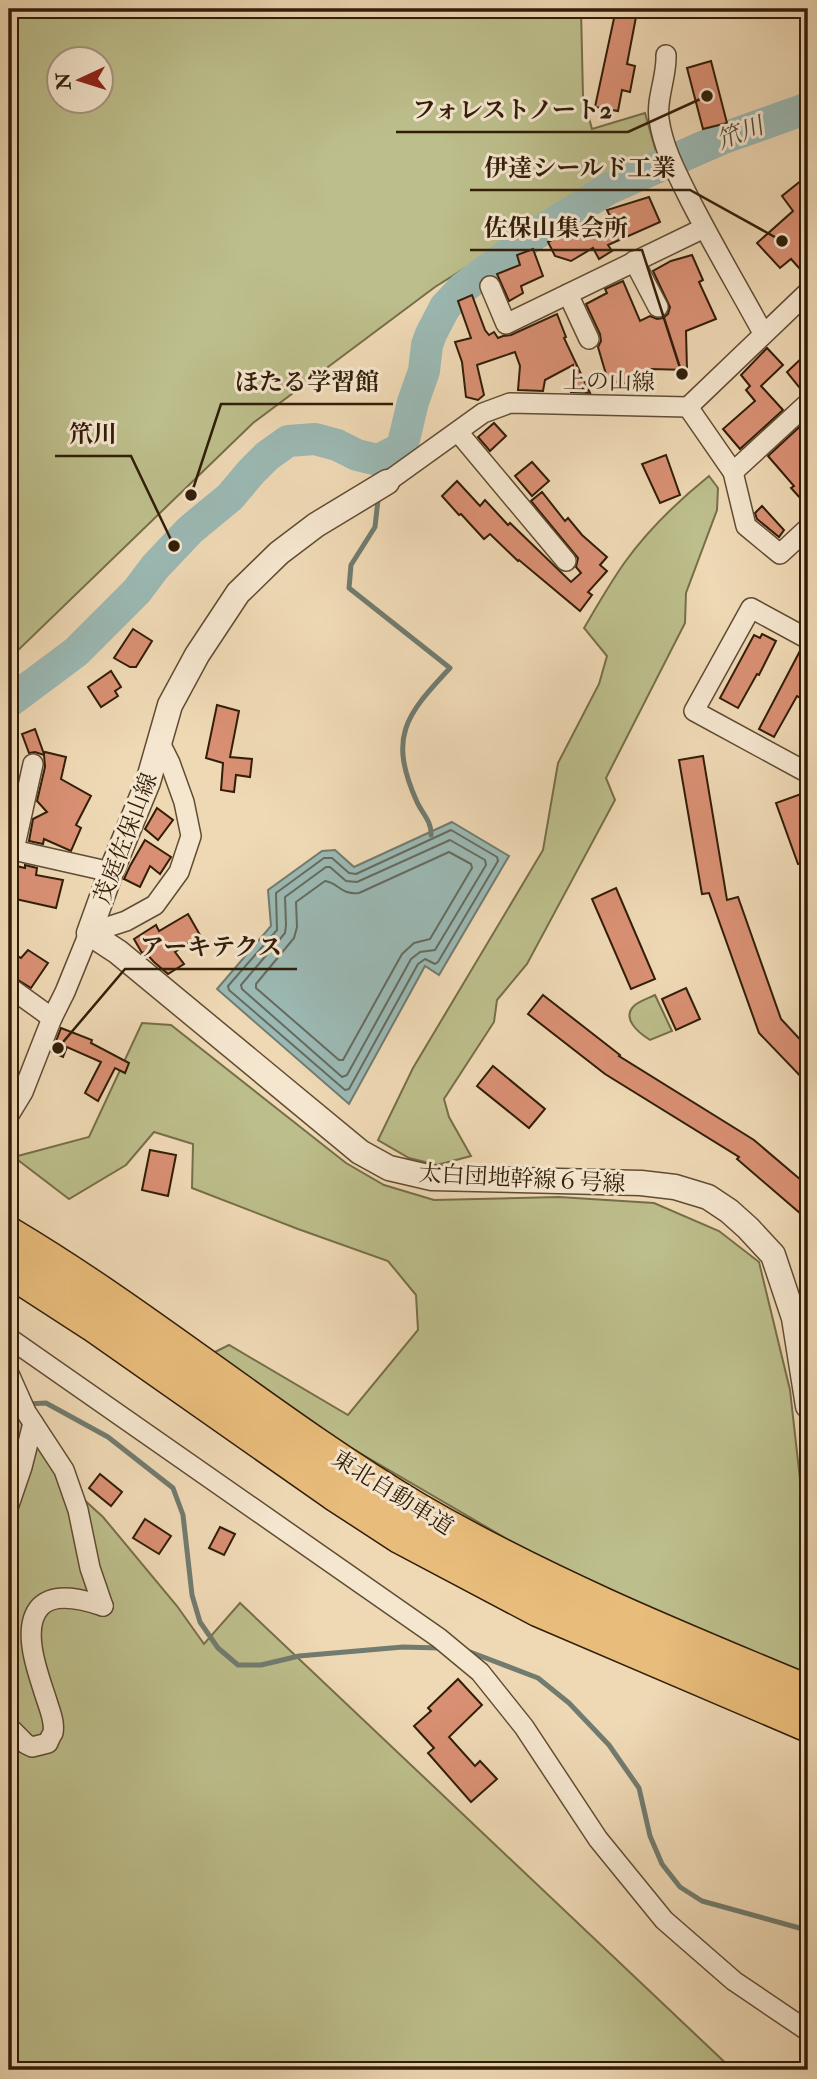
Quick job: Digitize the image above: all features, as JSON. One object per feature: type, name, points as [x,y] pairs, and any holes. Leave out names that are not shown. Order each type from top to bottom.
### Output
[{"type":"highway","name":"東北自動車道","points":[[9,1235],[113,1301],[355,1471],[458,1534],[556,1585],[808,1693]]},
{"type":"highway","name":"東北自動車道","points":[[9,1269],[94,1324],[335,1493],[401,1536],[539,1609],[808,1724]]},
{"type":"street","points":[[666,55],[667,67],[658,116],[663,141],[704,228],[764,333]]},
{"type":"street","points":[[490,286],[506,324],[704,228]]},
{"type":"street","points":[[634,261],[658,307]]},
{"type":"street","points":[[808,292],[688,407],[733,472],[746,526],[780,554],[808,528]]},
{"type":"street","points":[[568,294],[589,339]]},
{"type":"street","name":"上の山線","points":[[387,482],[483,413],[510,403],[688,407]]},
{"type":"street","points":[[733,472],[808,403]]},
{"type":"street","points":[[458,432],[566,561]]},
{"type":"street","name":"茂庭佐保山線","points":[[9,1115],[23,1092],[89,933],[148,782],[170,705],[197,655],[238,593],[279,553],[316,525],[387,482]]},
{"type":"street","points":[[808,639],[751,608],[694,710],[808,772]]},
{"type":"street","name":"茂庭佐保山線","points":[[89,933],[126,921],[155,905],[179,872],[191,836],[184,802],[170,762],[159,741]]},
{"type":"street","points":[[33,764],[11,850],[111,872]]},
{"type":"street","name":"太白団地幹線６号線","points":[[89,933],[118,952],[360,1152],[389,1168],[432,1178],[641,1183],[676,1187],[708,1197],[729,1211],[773,1255],[794,1318],[807,1395]]},
{"type":"street","points":[[9,987],[52,1018]]},
{"type":"street","points":[[9,1338],[439,1638],[480,1672],[524,1727],[597,1839],[664,1920],[734,1981],[808,2031]]},
{"type":"street","points":[[9,1374],[26,1410],[64,1470],[78,1510],[90,1568],[103,1606],[71,1598],[45,1602],[37,1610],[32,1622],[32,1647],[53,1718],[53,1734],[48,1743],[32,1747],[9,1727]]},
{"type":"street","points":[[9,1505],[22,1467],[26,1410]]},
{"type":"green space","points":[[9,9],[581,9],[583,96],[592,129],[645,113],[657,155],[573,200],[435,287],[253,423],[9,659]]},
{"type":"green space","points":[[709,476],[718,488],[717,510],[686,593],[685,623],[606,778],[615,800],[527,964],[497,1000],[494,1022],[444,1099],[449,1117],[471,1156],[437,1165],[409,1158],[378,1140],[413,1068],[543,850],[558,763],[599,684],[607,656],[584,628],[614,578],[643,539],[686,495]]},
{"type":"green space","points":[[655,995],[672,1031],[650,1040],[633,1025],[629,1015],[635,1005]]},
{"type":"green space","points":[[142,1023],[171,1025],[346,1163],[384,1185],[434,1200],[559,1197],[654,1203],[719,1231],[759,1262],[790,1390],[800,1479],[808,1503],[808,1674],[642,1606],[519,1546],[341,1442],[211,1354],[229,1345],[348,1415],[418,1330],[416,1295],[388,1261],[192,1188],[193,1144],[154,1132],[126,1165],[69,1199],[14,1157],[89,1137]]},
{"type":"green space","points":[[9,1401],[70,1487],[103,1517],[177,1606],[204,1644],[240,1603],[733,2070],[9,2070]]},
{"type":"water","points":[[452,822],[509,856],[439,975],[425,966],[349,1104],[217,989],[271,926],[268,890],[322,851],[335,850],[354,867]]},
{"type":"building","points":[[616,9],[633,9],[631,16],[636,17],[627,64],[635,66],[630,92],[622,90],[618,111],[595,107]]},
{"type":"building","points":[[711,61],[727,123],[703,129],[687,68]]},
{"type":"building","points":[[808,175],[808,278],[791,259],[780,268],[757,243],[793,211],[782,196]]},
{"type":"building","points":[[649,197],[660,222],[608,245],[612,251],[599,259],[593,248],[571,261],[555,256],[548,242],[568,232],[570,237],[611,218],[607,210]]},
{"type":"building","points":[[533,249],[543,276],[521,286],[523,293],[509,301],[497,274],[520,265],[517,255]]},
{"type":"building","points":[[692,255],[703,280],[699,282],[716,319],[686,331],[687,370],[651,369],[650,387],[608,381],[598,347],[600,334],[586,304],[607,293],[605,289],[623,281],[640,321],[650,316],[663,318],[670,307],[653,271],[671,261]]},
{"type":"building","points":[[472,295],[485,330],[489,335],[494,332],[498,338],[511,335],[557,314],[566,337],[564,338],[590,393],[571,392],[573,365],[545,380],[543,391],[518,390],[520,366],[515,352],[477,365],[484,395],[478,400],[466,397],[462,362],[455,342],[471,338],[458,301]]},
{"type":"building","points":[[767,348],[783,365],[761,386],[783,410],[740,449],[723,429],[755,401],[746,390],[750,386],[741,375]]},
{"type":"building","points":[[808,352],[808,391],[803,392],[787,372]]},
{"type":"building","points":[[808,419],[808,502],[803,497],[801,499],[791,488],[794,486],[768,456]]},
{"type":"building","points":[[494,423],[506,436],[490,451],[478,437]]},
{"type":"building","points":[[666,455],[680,495],[660,503],[642,464]]},
{"type":"building","points":[[532,462],[549,481],[532,496],[515,476]]},
{"type":"building","points":[[457,481],[480,506],[485,500],[508,525],[510,523],[571,582],[581,573],[576,567],[578,558],[531,501],[542,492],[565,521],[568,518],[582,535],[607,557],[600,565],[607,571],[588,592],[592,595],[580,611],[518,561],[490,534],[484,539],[461,514],[459,515],[442,496]]},
{"type":"building","points":[[762,506],[784,530],[779,537],[757,519],[755,513]]},
{"type":"building","points":[[133,629],[152,641],[136,667],[130,667],[114,658]]},
{"type":"building","points":[[762,634],[776,641],[738,708],[720,698],[754,635],[760,638]]},
{"type":"building","points":[[801,649],[808,651],[808,702],[797,696],[774,737],[759,729]]},
{"type":"building","points":[[111,671],[121,687],[115,691],[118,696],[101,707],[88,687]]},
{"type":"building","points":[[217,705],[239,711],[230,757],[252,759],[250,777],[236,775],[234,792],[221,790],[223,763],[206,758]]},
{"type":"building","points":[[35,729],[44,754],[45,752],[66,757],[61,779],[91,796],[76,825],[81,828],[71,851],[44,839],[43,844],[29,841],[33,819],[47,812],[37,801],[45,767],[44,755],[29,753],[22,734]]},
{"type":"building","points":[[703,756],[727,900],[738,897],[781,1019],[808,1048],[808,1084],[759,1033],[709,893],[702,894],[679,760]]},
{"type":"building","points":[[801,794],[808,815],[808,861],[798,864],[776,803]]},
{"type":"building","points":[[157,808],[173,820],[158,840],[145,829]]},
{"type":"building","points":[[145,840],[171,857],[160,874],[150,866],[140,887],[124,879]]},
{"type":"building","points":[[25,865],[37,868],[36,875],[63,880],[56,908],[11,898],[16,866],[25,868]]},
{"type":"building","points":[[616,888],[655,979],[631,989],[592,899]]},
{"type":"building","points":[[188,914],[200,935],[175,952],[184,964],[168,974],[145,952],[142,953],[134,939],[156,925],[159,931]]},
{"type":"building","points":[[28,950],[48,963],[31,988],[10,975],[12,971],[9,968],[9,951],[21,958]]},
{"type":"building","points":[[686,988],[700,1019],[676,1030],[662,999]]},
{"type":"building","points":[[543,995],[619,1056],[754,1140],[808,1186],[808,1220],[737,1159],[739,1157],[605,1074],[528,1014]]},
{"type":"building","points":[[61,1028],[92,1040],[91,1043],[129,1063],[125,1073],[115,1068],[98,1101],[85,1093],[101,1062],[67,1047],[63,1057],[52,1052]]},
{"type":"building","points":[[493,1066],[545,1109],[529,1128],[477,1086]]},
{"type":"building","points":[[150,1150],[176,1155],[168,1196],[142,1190]]},
{"type":"building","points":[[100,1474],[122,1492],[111,1506],[89,1488]]},
{"type":"building","points":[[145,1519],[171,1536],[159,1554],[133,1538]]},
{"type":"building","points":[[220,1527],[235,1534],[224,1555],[209,1548]]},
{"type":"building","points":[[458,1679],[482,1705],[449,1737],[475,1766],[480,1761],[497,1779],[471,1802],[428,1753],[434,1748],[414,1726],[431,1711],[428,1708]]},
{"type":"waterway","name":"笊川","points":[[9,702],[76,652],[137,591],[155,567],[190,530],[230,497],[267,456],[288,441],[315,439],[378,460],[402,448],[424,371],[427,345],[445,307],[463,288],[531,237],[610,188],[721,139],[808,108]]},
{"type":"waterway","points":[[376,474],[378,460]]},
{"type":"waterway","points":[[378,500],[375,527],[351,565],[349,588],[450,668],[412,714],[403,744],[408,780],[428,822],[431,835]]},
{"type":"waterway","points":[[27,1404],[46,1403],[108,1437],[173,1488],[183,1515],[192,1595],[200,1622],[218,1648],[238,1665],[261,1665],[299,1656],[403,1647],[440,1648]]},
{"type":"waterway","points":[[470,1652],[538,1678],[569,1703],[609,1745],[639,1788],[650,1836],[662,1864],[680,1887],[702,1901],[808,1929]]},
{"type":"place","name":"フォレストノート2","points":[[707,96]]},
{"type":"place","name":"伊達シールド工業","points":[[782,241]]},
{"type":"place","name":"佐保山集会所","points":[[682,374]]},
{"type":"place","name":"ほたる学習館","points":[[191,495]]},
{"type":"place","name":"笊川","points":[[174,546]]},
{"type":"place","name":"アーキテクス","points":[[58,1048]]}]
